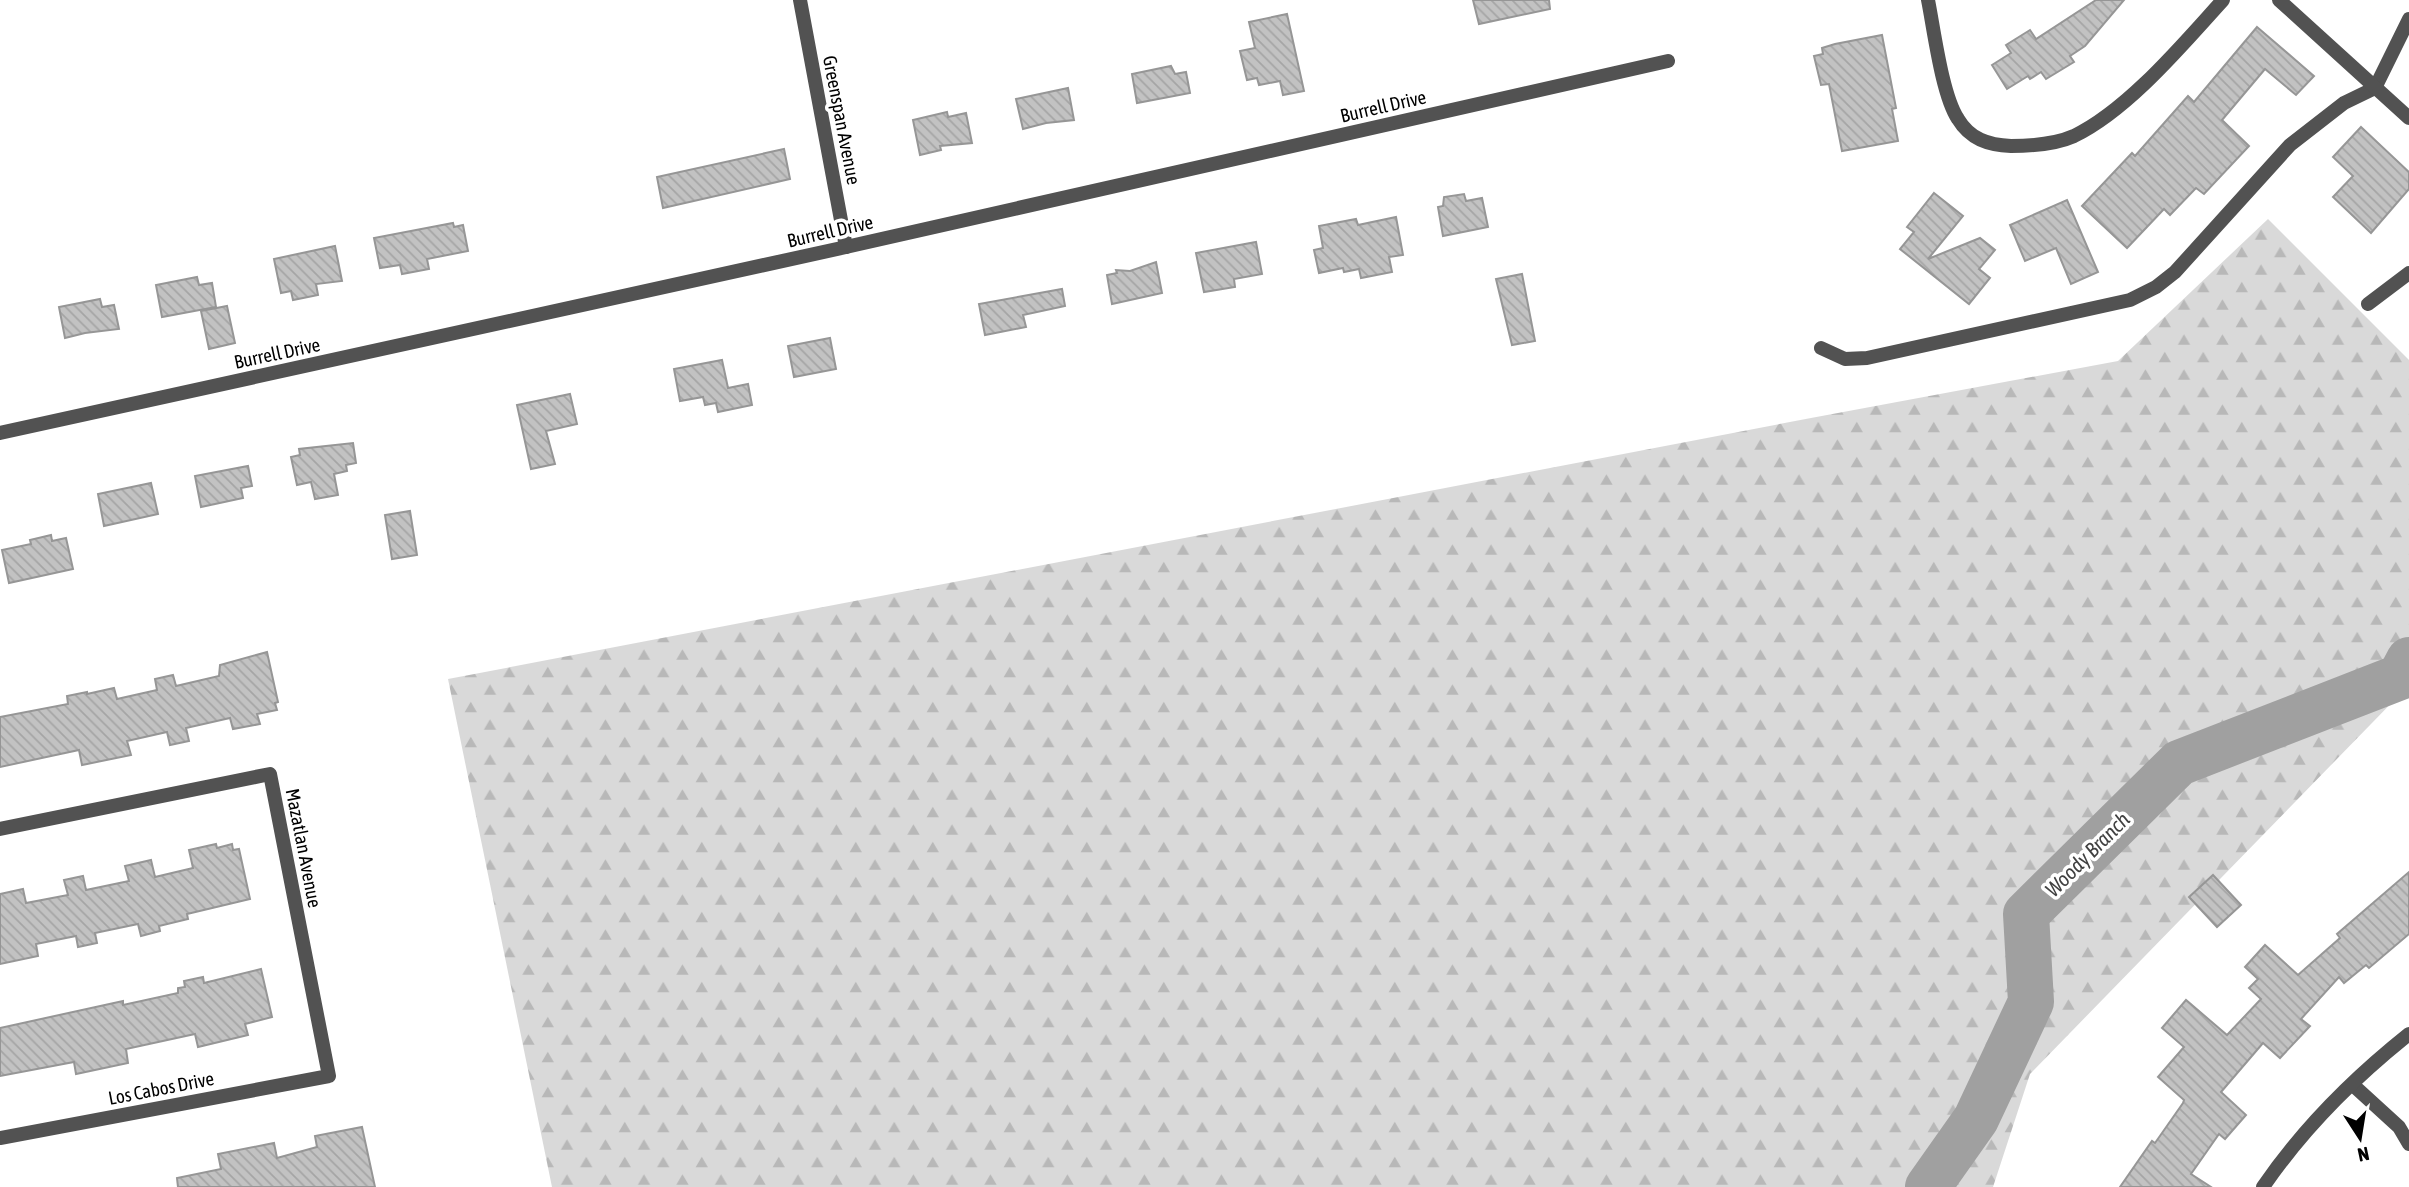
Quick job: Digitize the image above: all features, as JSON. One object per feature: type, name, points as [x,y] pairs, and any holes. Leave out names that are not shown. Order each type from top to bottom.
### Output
[{"type":"street","name":"Greenspan Avenue","points":[[800,0],[846,247]]},
{"type":"street","points":[[1928,0],[1947,93],[1956,117],[1970,135],[1993,146],[2028,146],[2072,137],[2098,121],[2183,44],[2223,0]]},
{"type":"street","points":[[2279,0],[2409,118]]},
{"type":"street","points":[[1821,348],[1845,359],[1867,358],[2130,300],[2156,287],[2175,272],[2290,145],[2344,103],[2375,88],[2409,19]]},
{"type":"street","name":"Burrell Drive","points":[[0,433],[846,247],[1668,61]]},
{"type":"street","points":[[2368,304],[2409,273]]},
{"type":"street","name":"Mazatlan Avenue","points":[[0,829],[270,774],[329,1076]]},
{"type":"street","points":[[2263,1187],[2313,1124],[2386,1052],[2409,1034]]},
{"type":"street","name":"Los Cabos Drive","points":[[0,1138],[329,1076]]},
{"type":"street","points":[[2353,1085],[2399,1127],[2409,1144]]},
{"type":"green space","points":[[2268,219],[2409,360],[2409,685],[2030,1074],[1993,1187],[552,1187],[448,679],[2118,361]]},
{"type":"building","points":[[1473,0],[1549,0],[1550,9],[1479,24]]},
{"type":"building","points":[[2096,0],[2124,0],[2085,46],[2070,56],[2074,62],[2046,79],[2041,72],[2030,79],[2028,76],[2007,89],[1992,65],[2011,53],[2006,45],[2030,30],[2036,39]]},
{"type":"building","points":[[1287,14],[1304,91],[1283,95],[1280,81],[1259,85],[1257,78],[1247,80],[1240,51],[1255,48],[1249,22]]},
{"type":"building","points":[[2257,27],[2314,76],[2296,95],[2265,69],[2222,120],[2249,146],[2204,194],[2196,188],[2170,215],[2164,209],[2127,248],[2082,206],[2132,153],[2135,156],[2188,96],[2194,102]]},
{"type":"building","points":[[1882,35],[1896,108],[1892,109],[1898,141],[1842,151],[1829,84],[1821,85],[1814,56],[1823,54],[1822,48]]},
{"type":"building","points":[[1171,66],[1175,74],[1186,72],[1190,93],[1137,103],[1132,74]]},
{"type":"building","points":[[1068,88],[1074,120],[1023,129],[1016,99]]},
{"type":"building","points":[[947,112],[948,117],[966,113],[972,143],[940,146],[941,150],[920,155],[913,120]]},
{"type":"building","points":[[2361,127],[2409,172],[2409,189],[2371,233],[2333,197],[2353,176],[2333,157]]},
{"type":"building","points":[[784,149],[790,179],[663,208],[657,177]]},
{"type":"building","points":[[1934,193],[1963,216],[1928,259],[1980,238],[1995,250],[1979,269],[1990,278],[1969,304],[1900,249],[1914,232],[1907,227]]},
{"type":"building","points":[[1464,194],[1466,201],[1482,198],[1488,227],[1443,236],[1438,207],[1443,206],[1444,197]]},
{"type":"building","points":[[2067,200],[2098,272],[2071,284],[2056,248],[2025,261],[2010,225]]},
{"type":"building","points":[[1396,217],[1403,255],[1389,257],[1392,272],[1361,278],[1359,269],[1344,272],[1343,268],[1319,273],[1314,250],[1323,248],[1319,226],[1356,219],[1358,225]]},
{"type":"building","points":[[453,223],[454,227],[463,225],[468,251],[427,259],[429,269],[402,274],[400,265],[380,268],[374,238]]},
{"type":"building","points":[[1256,242],[1262,274],[1234,279],[1235,287],[1204,292],[1196,253]]},
{"type":"building","points":[[335,246],[342,281],[316,284],[318,295],[293,300],[291,291],[281,293],[274,259]]},
{"type":"building","points":[[1156,262],[1162,293],[1112,304],[1107,275],[1117,273],[1116,270],[1130,271]]},
{"type":"building","points":[[1522,274],[1535,341],[1512,345],[1496,279]]},
{"type":"building","points":[[197,277],[199,285],[212,283],[216,307],[162,317],[156,285]]},
{"type":"building","points":[[1062,289],[1065,306],[1023,315],[1026,327],[985,335],[979,304]]},
{"type":"building","points":[[100,299],[102,307],[114,305],[119,329],[65,338],[59,307]]},
{"type":"building","points":[[227,306],[235,343],[209,349],[201,311]]},
{"type":"building","points":[[830,338],[836,369],[794,377],[788,346]]},
{"type":"building","points":[[722,360],[728,388],[748,384],[752,405],[718,412],[716,403],[705,405],[703,397],[680,401],[674,369]]},
{"type":"building","points":[[570,394],[577,424],[546,431],[555,464],[531,469],[517,405]]},
{"type":"building","points":[[353,443],[356,463],[346,465],[347,471],[334,474],[338,495],[315,499],[311,482],[297,485],[291,457],[300,455],[299,449]]},
{"type":"building","points":[[248,466],[252,486],[241,488],[243,498],[201,507],[195,476]]},
{"type":"building","points":[[151,483],[158,514],[104,526],[98,494]]},
{"type":"building","points":[[410,511],[417,555],[392,559],[385,515]]},
{"type":"building","points":[[51,535],[52,541],[66,538],[73,569],[9,583],[2,550],[31,544],[30,540]]},
{"type":"building","points":[[267,652],[278,702],[275,703],[277,710],[257,714],[260,724],[233,729],[230,718],[186,728],[189,741],[170,745],[167,732],[127,741],[131,755],[82,765],[79,750],[0,767],[0,717],[68,704],[67,696],[87,692],[114,688],[117,699],[157,690],[155,679],[173,675],[176,686],[219,676],[220,665]]},
{"type":"building","points":[[216,844],[217,848],[232,844],[233,850],[239,849],[250,899],[187,914],[188,919],[159,926],[160,931],[141,936],[138,924],[95,933],[97,943],[78,947],[76,936],[36,944],[38,956],[0,964],[0,894],[23,889],[26,903],[68,895],[64,880],[83,876],[86,890],[129,881],[125,866],[151,860],[155,877],[193,868],[189,850]]},
{"type":"building","points":[[2409,872],[2409,934],[2369,968],[2366,965],[2344,983],[2339,977],[2301,1019],[2310,1026],[2280,1058],[2263,1043],[2221,1092],[2246,1115],[2225,1139],[2219,1134],[2191,1174],[2211,1187],[2120,1187],[2183,1103],[2184,1100],[2158,1077],[2184,1047],[2162,1028],[2186,1000],[2227,1035],[2261,999],[2249,988],[2258,979],[2245,967],[2265,945],[2298,975],[2340,938],[2337,934]]},
{"type":"building","points":[[2213,875],[2241,905],[2217,927],[2189,897]]},
{"type":"building","points":[[261,969],[272,1017],[245,1024],[248,1035],[198,1047],[195,1034],[126,1049],[128,1063],[76,1074],[74,1062],[0,1076],[0,1028],[123,1001],[123,1005],[178,993],[178,988],[185,987],[184,981],[203,977],[204,983]]},
{"type":"building","points":[[362,1127],[375,1187],[178,1187],[177,1178],[221,1169],[218,1154],[274,1143],[277,1158],[317,1147],[315,1136]]},
{"type":"waterway","name":"Woody Branch","points":[[1928,1187],[1976,1119],[2031,1002],[2026,914],[2179,763],[2400,677],[2409,660]]}]
